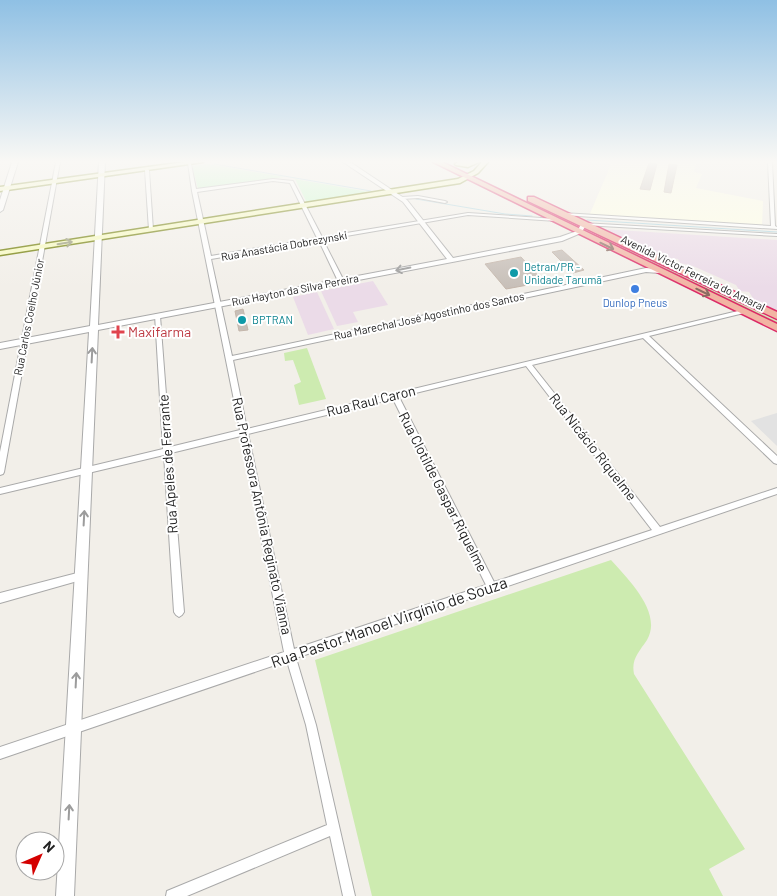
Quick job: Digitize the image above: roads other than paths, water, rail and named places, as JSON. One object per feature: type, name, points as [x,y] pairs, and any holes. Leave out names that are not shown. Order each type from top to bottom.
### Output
[{"type":"highway","name":"Avenida Victor Ferreira do Amaral","points":[[522,204],[556,220],[582,228],[777,316]]},
{"type":"highway","name":"Avenida Victor Ferreira do Amaral","points":[[542,204],[563,214],[582,228],[635,259],[777,328]]},
{"type":"main road","points":[[0,254],[324,204]]},
{"type":"street","name":"Rua Carlos Coelho Júnior","points":[[0,472],[51,204]]},
{"type":"street","points":[[65,896],[100,204]]},
{"type":"street","points":[[149,204],[151,230]]},
{"type":"street","name":"Rua Professora Antônia Reginato Vianna","points":[[197,204],[290,655],[311,725],[348,896]]},
{"type":"street","points":[[302,204],[341,281]]},
{"type":"street","points":[[407,204],[451,260]]},
{"type":"street","points":[[563,214],[775,228],[773,204]]},
{"type":"street","name":"Rua Anastácia Dobrezynski","points":[[208,258],[478,214],[517,219],[556,220]]},
{"type":"street","points":[[582,228],[777,236]]},
{"type":"street","name":"Rua Hayton da Silva Pereira","points":[[0,346],[562,239],[582,228]]},
{"type":"street","points":[[629,273],[637,266],[635,259]]},
{"type":"street","name":"Rua Marechal José Agostinho dos Santos","points":[[229,359],[629,273],[646,270],[660,271]]},
{"type":"street","name":"Rua Raul Caron","points":[[0,491],[742,312]]},
{"type":"street","name":"Rua Apeles de Ferrante","points":[[157,316],[179,612]]},
{"type":"street","points":[[644,335],[777,461]]},
{"type":"street","name":"Rua Nicácio Riquelme","points":[[528,364],[658,532]]},
{"type":"street","name":"Rua Clotilde Gaspar Riquelme","points":[[395,396],[492,588]]},
{"type":"street","name":"Rua Pastor Manoel Virgínio de Souza","points":[[0,753],[777,491]]},
{"type":"street","points":[[0,598],[81,576]]},
{"type":"street","points":[[172,896],[334,828]]},
{"type":"waterway","points":[[445,204],[505,214],[532,216]]},
{"type":"waterway","points":[[587,220],[777,232]]},
{"type":"place","name":"Detran/PR - Unidade Tarumã","points":[[514,273]]},
{"type":"place","name":"Dunlop Pneus","points":[[635,289]]},
{"type":"place","name":"BPTRAN","points":[[242,320]]},
{"type":"place","name":"Maxifarma","points":[[118,332]]}]
